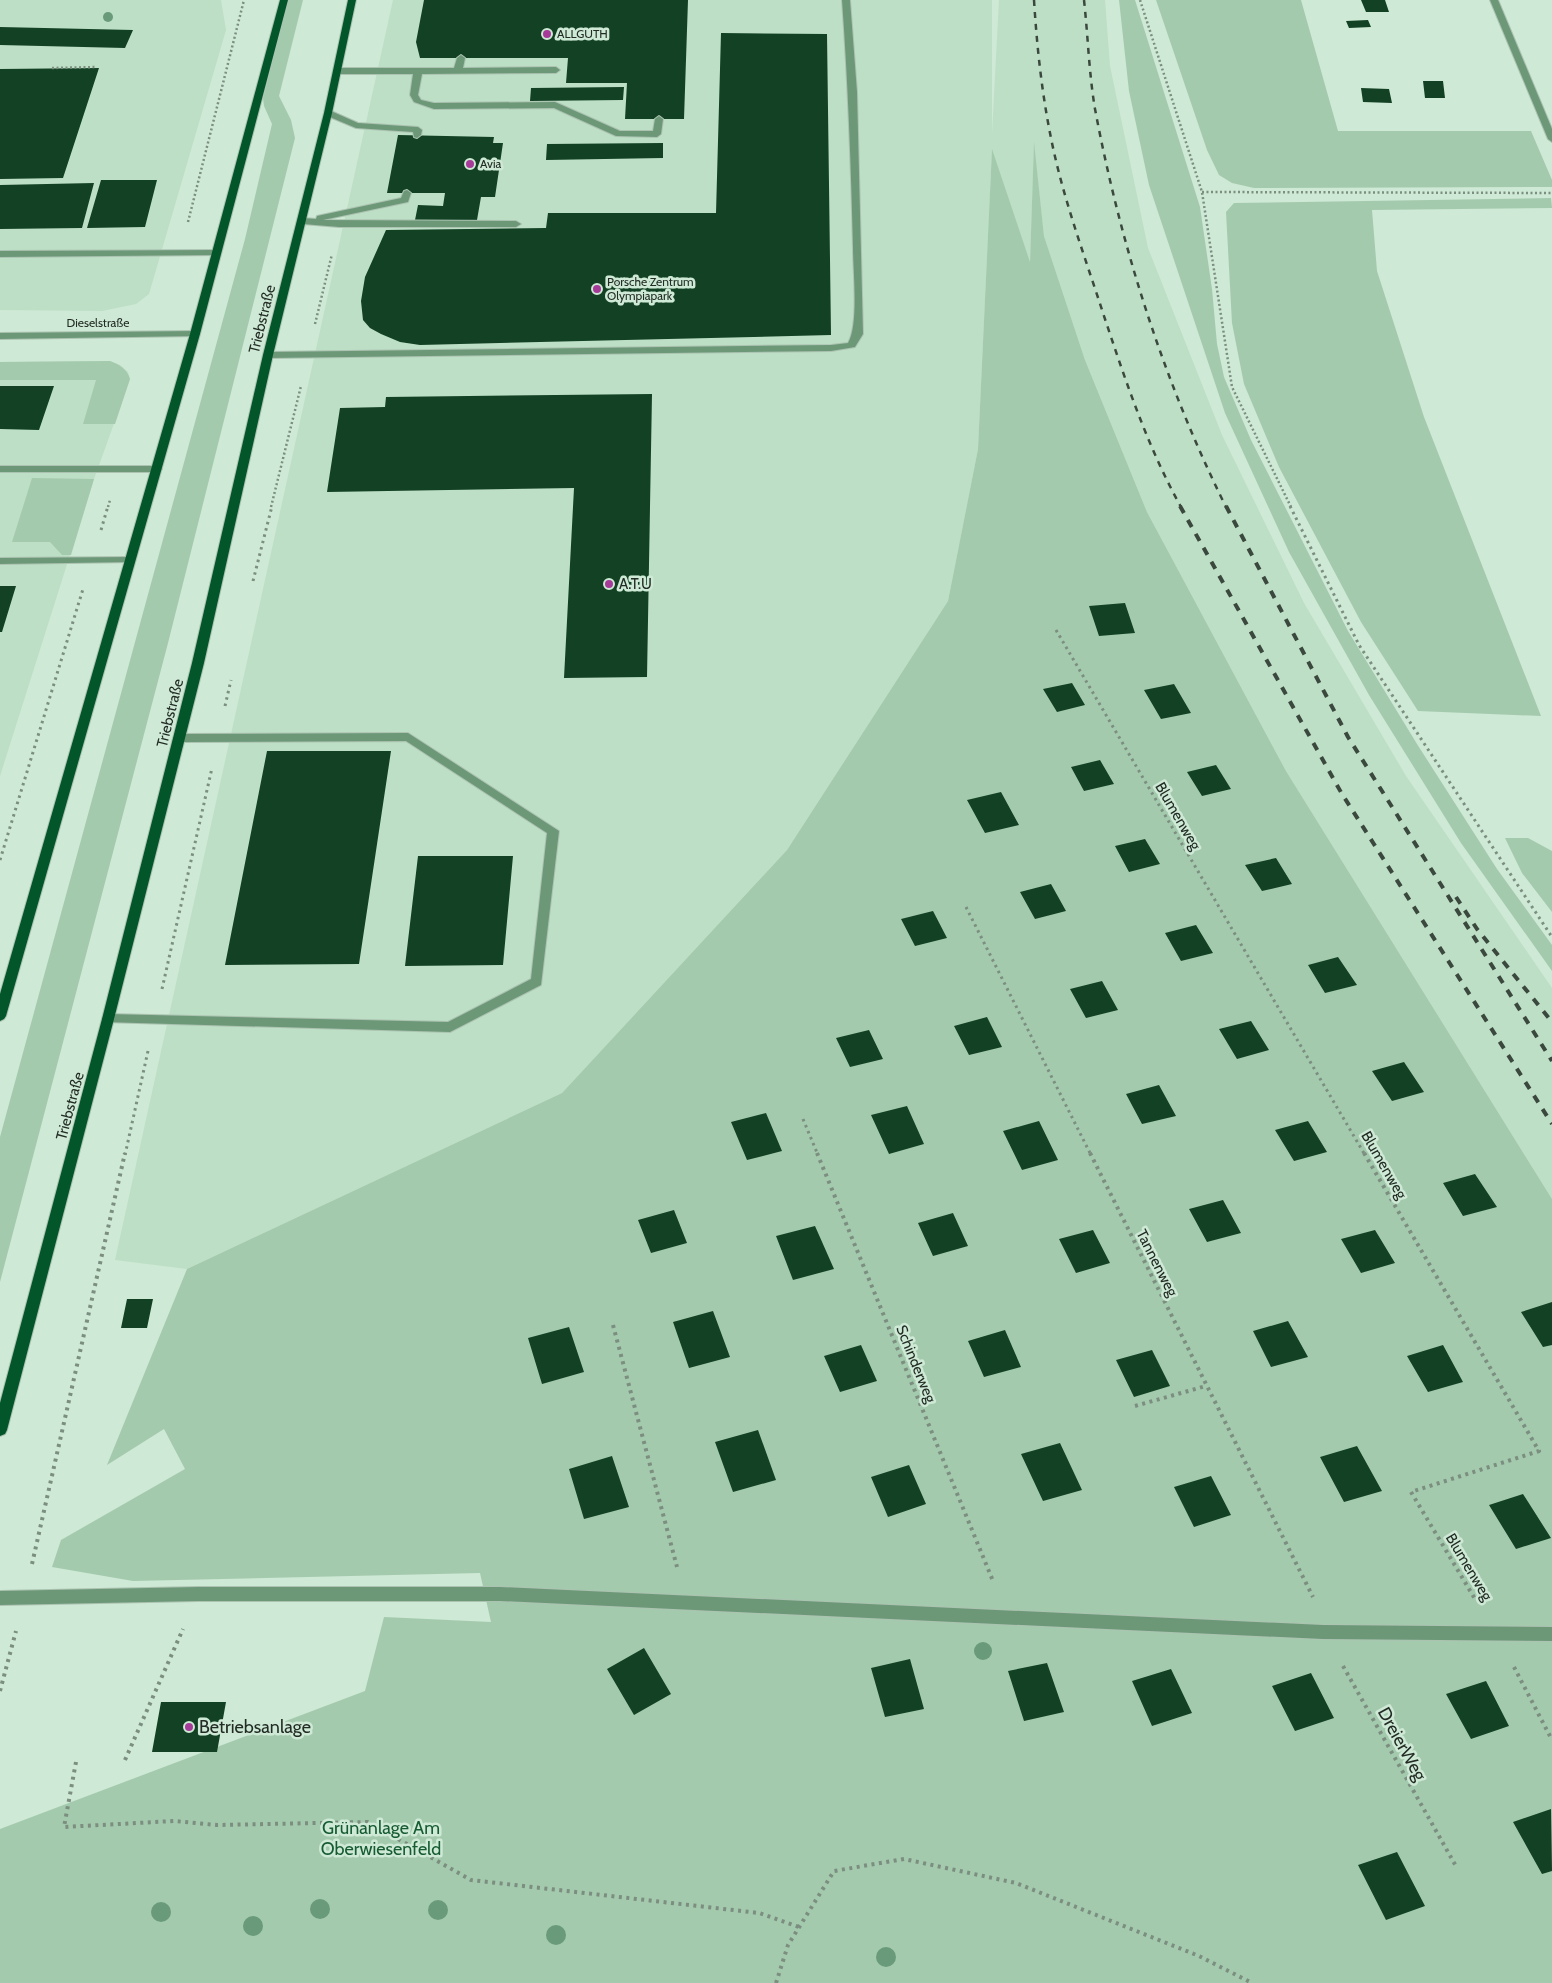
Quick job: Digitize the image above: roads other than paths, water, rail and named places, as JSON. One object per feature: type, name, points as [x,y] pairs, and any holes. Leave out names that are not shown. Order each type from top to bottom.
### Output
[{"type":"main road","points":[[0,1016],[196,334],[284,0]]},
{"type":"main road","name":"Triebstraße","points":[[0,1430],[108,1019],[179,738],[268,355],[328,113],[352,0]]},
{"type":"street","points":[[268,355],[832,348],[852,345],[858,334],[858,280],[853,92],[846,0]]},
{"type":"street","points":[[1494,0],[1552,139]]},
{"type":"street","points":[[458,71],[460,58]]},
{"type":"street","points":[[337,71],[556,70]]},
{"type":"street","points":[[418,71],[414,95],[418,102],[434,106],[555,104],[619,134],[657,134],[659,119]]},
{"type":"street","points":[[328,113],[356,126],[418,130],[416,135]]},
{"type":"street","points":[[302,221],[405,200],[407,193]]},
{"type":"street","points":[[302,221],[339,224],[516,224]]},
{"type":"street","points":[[0,254],[217,253]]},
{"type":"street","name":"Dieselstraße","points":[[0,336],[196,334]]},
{"type":"street","points":[[0,469],[157,469]]},
{"type":"street","points":[[0,561],[130,560]]},
{"type":"street","points":[[108,1019],[450,1027],[537,982],[553,830],[408,737],[179,738]]},
{"type":"street","points":[[0,1598],[198,1594],[500,1594],[1323,1632],[1552,1634]]},
{"type":"railway","points":[[1034,0],[1038,54],[1045,107],[1057,165],[1069,208],[1128,387],[1147,436],[1181,507]]},
{"type":"railway","points":[[1084,0],[1095,109],[1118,212],[1132,263],[1164,363],[1204,460],[1226,507]]},
{"type":"railway","points":[[1180,506],[1342,794],[1552,1124]]},
{"type":"railway","points":[[1226,506],[1348,737],[1552,1061]]},
{"type":"railway","points":[[1456,897],[1477,929],[1552,1022]]},
{"type":"place","name":"ALLGUTH","points":[[547,34]]},
{"type":"place","name":"Avia","points":[[470,164]]},
{"type":"place","name":"Porsche Zentrum Olympiapark","points":[[597,289]]},
{"type":"place","name":"A.T.U","points":[[609,584]]},
{"type":"place","name":"Betriebsanlage","points":[[189,1727]]},
{"type":"park label","name":"Grünanlage Am Oberwiesenfeld","points":[[381,1838]]}]
